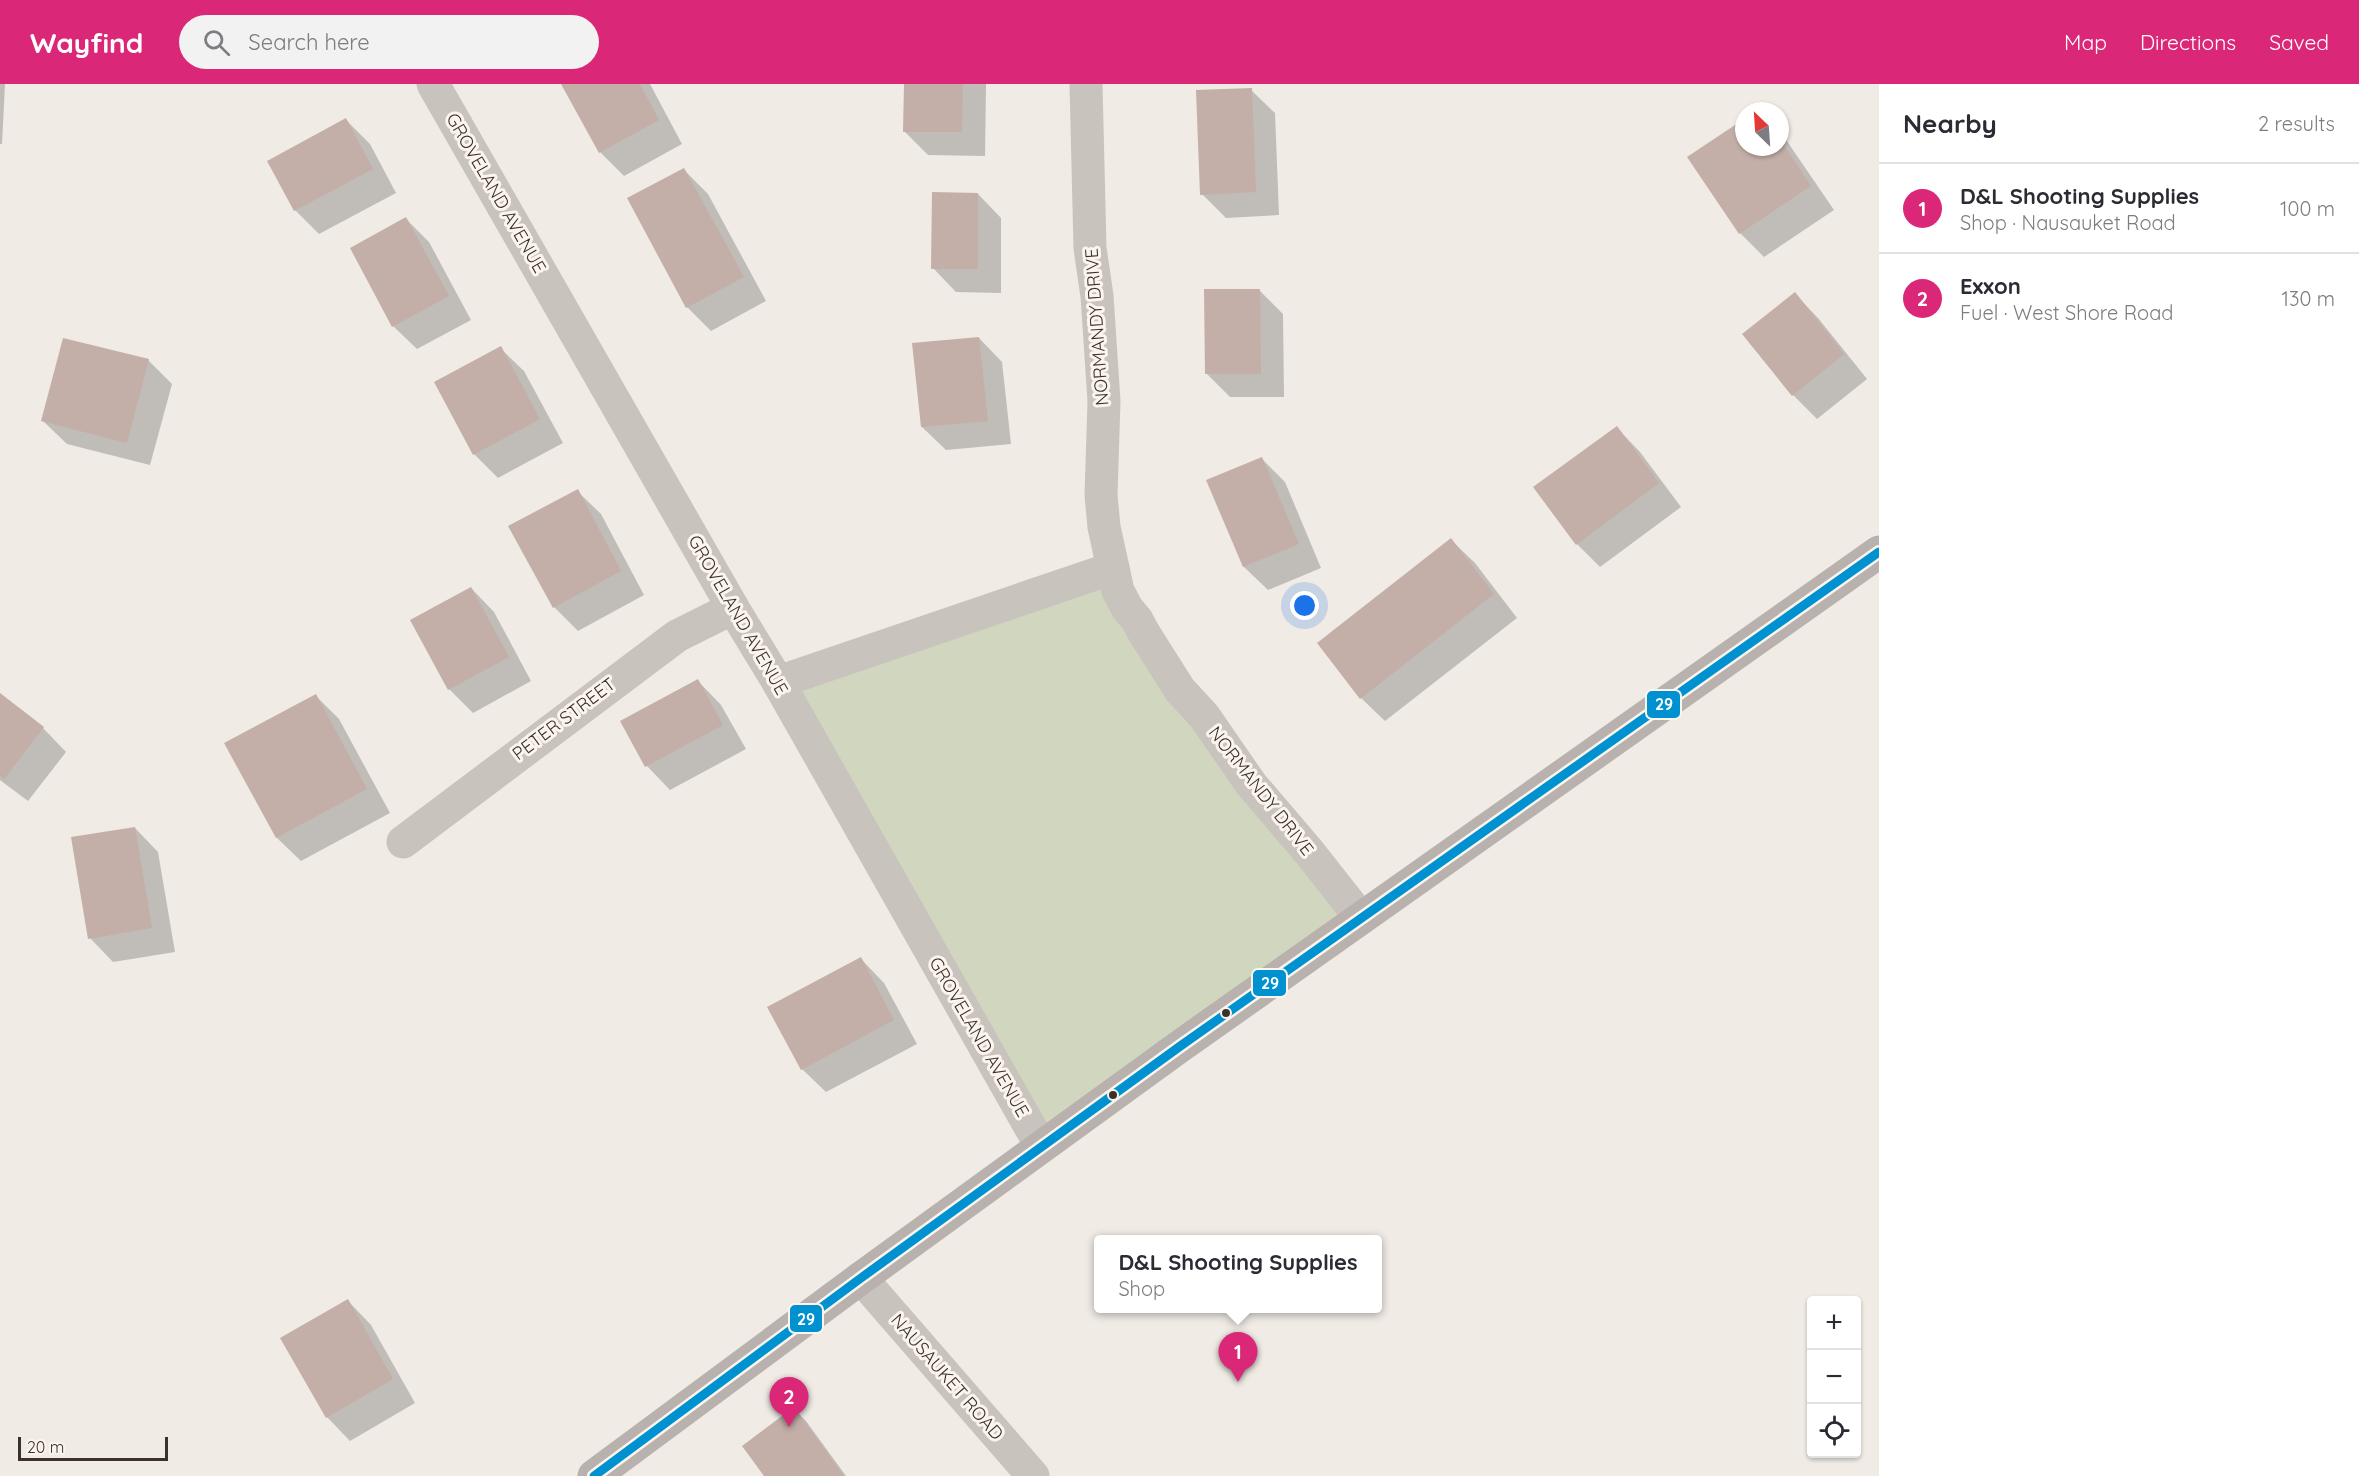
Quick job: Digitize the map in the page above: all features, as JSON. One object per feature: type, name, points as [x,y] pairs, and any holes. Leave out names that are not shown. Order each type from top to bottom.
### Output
[{"type":"main road","points":[[594,1476],[1041,1146],[1879,552]]},
{"type":"street","name":"GROVELAND AVENUE","points":[[433,84],[733,608],[778,682],[1041,1146]]},
{"type":"street","name":"NORMANDY DRIVE","points":[[1086,84],[1090,248],[1097,296],[1104,401],[1101,495],[1104,526],[1118,591],[1180,690],[1204,716],[1251,784],[1309,852],[1360,918]]},
{"type":"street","points":[[778,682],[1113,568]]},
{"type":"street","name":"PETER STREET","points":[[403,842],[677,636],[733,608]]},
{"type":"street","name":"NAUSAUKET ROAD","points":[[861,1278],[1033,1476]]},
{"type":"green space","points":[[1107,567],[1354,908],[1048,1137],[786,692]]},
{"type":"building","points":[[561,84],[640,84],[659,120],[599,153]]},
{"type":"building","points":[[904,84],[963,84],[962,132],[903,132]]},
{"type":"building","points":[[1252,88],[1256,192],[1200,195],[1196,90]]},
{"type":"building","points":[[346,118],[373,169],[294,211],[267,161]]},
{"type":"building","points":[[1735,125],[1735,156],[1789,156],[1789,153],[1811,186],[1739,234],[1687,157]]},
{"type":"building","points":[[684,168],[744,277],[686,308],[627,198]]},
{"type":"building","points":[[932,192],[978,193],[978,269],[931,269]]},
{"type":"building","points":[[406,217],[449,296],[392,327],[350,248]]},
{"type":"building","points":[[1204,289],[1260,289],[1261,374],[1205,374]]},
{"type":"building","points":[[1795,292],[1844,354],[1792,396],[1742,334]]},
{"type":"building","points":[[979,337],[988,421],[921,427],[912,343]]},
{"type":"building","points":[[63,338],[149,359],[127,443],[41,421]]},
{"type":"building","points":[[501,346],[540,419],[473,455],[434,382]]},
{"type":"building","points":[[1617,426],[1659,483],[1576,545],[1533,487]]},
{"type":"building","points":[[1262,457],[1299,544],[1243,567],[1206,480]]},
{"type":"building","points":[[578,489],[621,571],[553,608],[508,526]]},
{"type":"building","points":[[1451,538],[1494,594],[1360,699],[1317,643]]},
{"type":"building","points":[[471,587],[509,657],[448,690],[410,620]]},
{"type":"building","points":[[698,679],[723,725],[645,767],[620,721]]},
{"type":"building","points":[[0,693],[44,727],[4,779],[0,776]]},
{"type":"building","points":[[316,694],[367,789],[276,838],[224,743]]},
{"type":"building","points":[[135,827],[152,928],[88,939],[71,837]]},
{"type":"building","points":[[861,957],[894,1020],[801,1070],[767,1007]]},
{"type":"building","points":[[348,1299],[393,1379],[326,1418],[280,1338]]},
{"type":"building","points":[[794,1407],[844,1476],[764,1476],[742,1446]]},
{"type":"transit line","name":"29","points":[[594,1476],[1179,1047],[1879,552]]},
{"type":"place","name":"D&L Shooting Supplies","points":[[1238,1382]]},
{"type":"place","name":"Exxon","points":[[789,1427]]}]
